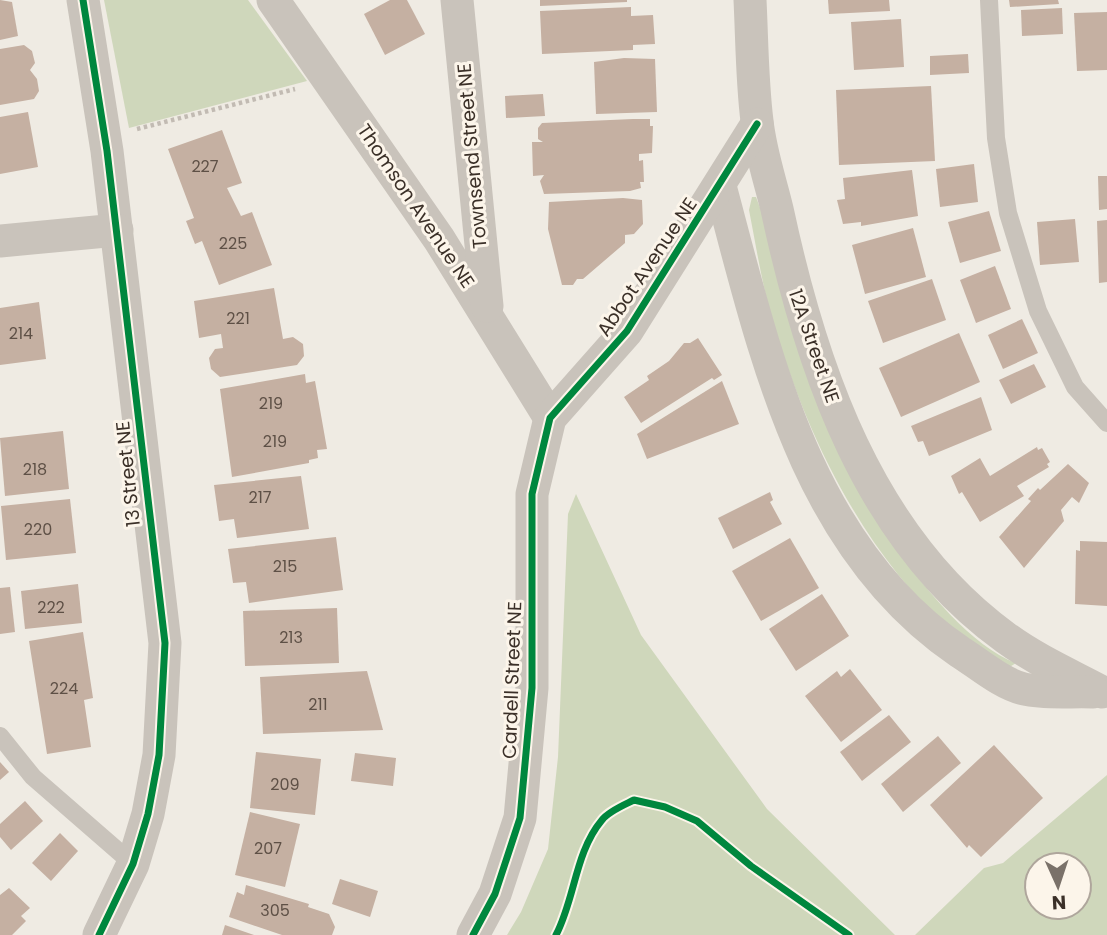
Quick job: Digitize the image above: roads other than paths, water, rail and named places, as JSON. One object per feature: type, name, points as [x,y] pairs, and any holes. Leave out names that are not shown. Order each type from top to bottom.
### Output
[{"type":"street","name":"13 Street NE","points":[[83,0],[96,68],[117,230],[165,643],[159,755],[148,814],[133,864],[99,935]]},
{"type":"street","name":"Thomson Avenue NE","points":[[273,0],[487,312],[550,418]]},
{"type":"street","name":"Townsend Street NE","points":[[457,0],[487,312]]},
{"type":"street","name":"12A Street NE","points":[[750,0],[757,124],[794,287],[843,429],[874,488],[920,553],[964,602],[1004,637],[1105,692]]},
{"type":"street","name":"Abbot Avenue NE","points":[[550,418],[627,331],[757,124]]},
{"type":"street","points":[[720,186],[749,296],[795,435],[831,508],[880,579],[907,611],[943,641],[1024,689],[1105,692]]},
{"type":"street","points":[[0,241],[117,230]]},
{"type":"street","name":"Cardell Street NE","points":[[473,935],[495,894],[520,818],[531,688],[531,494],[550,418]]},
{"type":"lane","points":[[989,0],[996,138],[1008,213],[1038,311],[1075,387],[1107,423]]},
{"type":"lane","points":[[0,736],[33,777],[133,864]]}]
